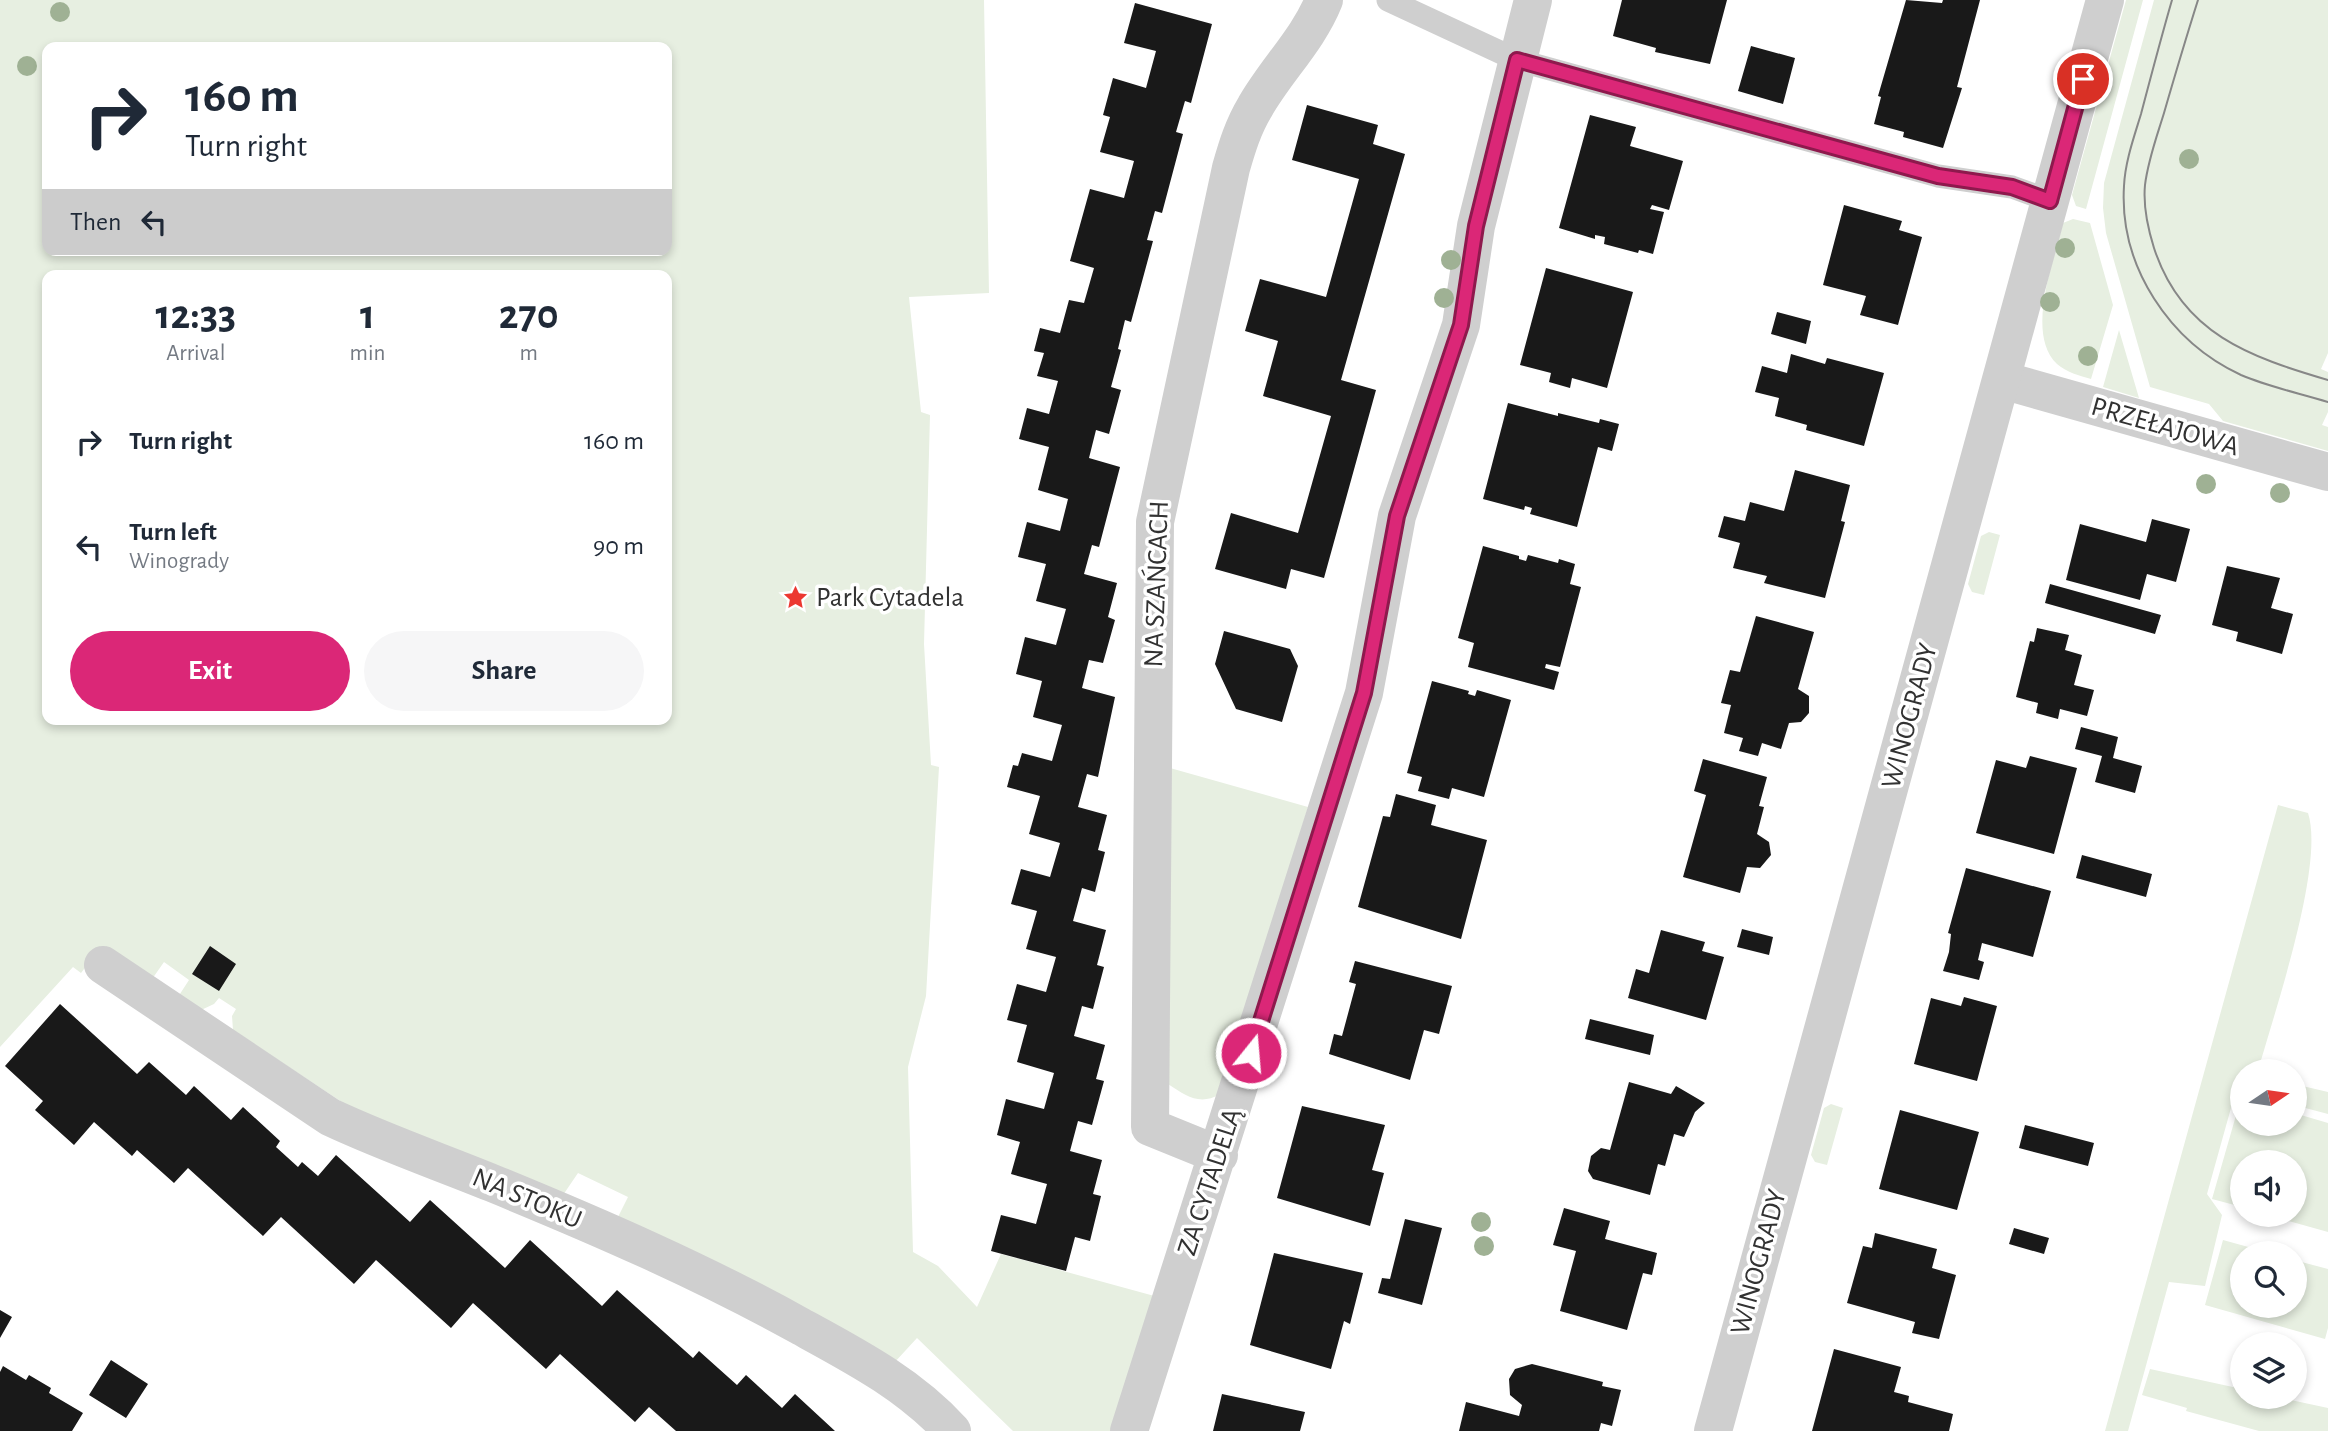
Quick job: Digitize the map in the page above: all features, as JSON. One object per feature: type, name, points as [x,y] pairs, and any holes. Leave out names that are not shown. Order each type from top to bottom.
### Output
[{"type":"street","name":"NA SZAŃCACH","points":[[1219,1155],[1150,1127],[1156,522],[1228,182],[1242,131],[1256,105],[1315,21],[1324,0]]},
{"type":"street","name":"ZA CYTADELĄ","points":[[1129,1431],[1364,693],[1397,516],[1461,325],[1476,226],[1533,0]]},
{"type":"street","name":"WINOGRADY","points":[[1713,1431],[2105,0]]},
{"type":"street","name":"PRZEŁAJOWA","points":[[2002,380],[2328,472]]},
{"type":"street","name":"NA STOKU","points":[[103,965],[330,1117],[370,1137],[556,1210],[733,1289],[883,1371],[912,1393],[952,1431]]},
{"type":"lane","points":[[1388,0],[1517,60],[1938,176],[2012,187],[2050,201]]},
{"type":"shaded area","name":"Park Cytadela","points":[[0,0],[984,0],[989,293],[909,297],[921,412],[930,415],[924,644],[931,765],[939,767],[926,996],[908,1067],[913,1252],[938,1266],[977,1307],[1001,1254],[1158,1297],[1113,1431],[1013,1431],[917,1338],[894,1363],[615,1223],[628,1197],[578,1173],[561,1198],[372,1122],[233,1030],[232,1016],[236,1009],[219,998],[214,1004],[199,1011],[176,1000],[189,980],[164,962],[150,982],[100,948],[81,973],[73,967],[0,1047]]},
{"type":"shaded area","points":[[2126,0],[2143,0],[2086,209],[2076,206],[2072,195]]},
{"type":"shaded area","points":[[2154,0],[2328,0],[2328,353],[2321,369],[2328,372],[2328,412],[2322,425],[2328,427],[2328,451],[2223,421],[2209,404],[2150,387],[2106,233],[2103,208],[2104,183]]},
{"type":"shaded area","points":[[2073,219],[2090,223],[2113,305],[2091,379],[2057,364],[2048,351],[2043,335],[2042,316],[2049,276],[2063,223]]},
{"type":"shaded area","points":[[2119,330],[2139,398],[2103,387]]},
{"type":"shaded area","points":[[1989,532],[2000,535],[1984,595],[1972,592],[1968,584],[1981,536]]},
{"type":"shaded area","points":[[1170,768],[1308,807],[1220,1094],[1206,1099],[1187,1096],[1168,1084]]},
{"type":"shaded area","points":[[2278,805],[2308,813],[2311,837],[2310,867],[2304,902],[2261,1059],[2230,1059],[2230,1112],[2207,1194],[2222,1215],[2205,1286],[2169,1282],[2128,1431],[2105,1431]]},
{"type":"shaded area","points":[[2307,1087],[2328,1092],[2328,1114],[2307,1108]]},
{"type":"shaded area","points":[[1831,1104],[1843,1108],[1827,1165],[1815,1162],[1811,1155],[1824,1108]]},
{"type":"shaded area","points":[[2307,1117],[2328,1123],[2328,1232],[2307,1226],[2307,1150],[2230,1150],[2230,1204],[2212,1199],[2230,1136],[2307,1136]]},
{"type":"shaded area","points":[[2223,1240],[2230,1242],[2230,1312],[2205,1305]]},
{"type":"shaded area","points":[[2307,1263],[2328,1269],[2328,1328],[2325,1339],[2251,1318],[2307,1318]]},
{"type":"shaded area","points":[[2150,1369],[2230,1386],[2230,1409],[2307,1409],[2307,1404],[2328,1408],[2328,1431],[2259,1431],[2186,1411],[2187,1408],[2142,1395]]},
{"type":"building","points":[[1622,0],[1727,0],[1710,64],[1655,52],[1656,48],[1613,36]]},
{"type":"building","points":[[1906,0],[1942,3],[1943,0],[1980,0],[1957,87],[1962,88],[1943,148],[1903,137],[1904,132],[1874,124],[1881,97],[1878,96]]},
{"type":"building","points":[[1135,3],[1212,24],[1191,103],[1185,101],[1176,132],[1183,134],[1162,213],[1155,211],[1147,240],[1153,241],[1131,322],[1125,320],[1118,349],[1121,350],[1111,387],[1121,390],[1109,434],[1096,430],[1089,458],[1120,467],[1099,547],[1092,545],[1084,574],[1117,583],[1108,617],[1115,620],[1103,663],[1089,660],[1082,688],[1115,697],[1098,777],[1087,774],[1078,807],[1107,815],[1098,850],[1105,852],[1095,892],[1082,888],[1073,921],[1106,930],[1097,965],[1104,967],[1093,1009],[1082,1006],[1074,1036],[1105,1045],[1096,1079],[1104,1081],[1092,1125],[1078,1121],[1070,1151],[1102,1160],[1093,1194],[1101,1196],[1090,1241],[1075,1237],[1066,1271],[991,1251],[1001,1215],[1036,1224],[1047,1184],[1011,1174],[1020,1142],[997,1135],[1006,1099],[1044,1109],[1054,1073],[1017,1062],[1027,1025],[1007,1020],[1017,984],[1046,992],[1056,957],[1026,949],[1037,911],[1011,904],[1021,869],[1050,877],[1060,843],[1029,834],[1040,796],[1007,787],[1013,765],[1018,766],[1022,753],[1052,761],[1062,725],[1033,717],[1042,681],[1016,674],[1025,637],[1056,645],[1066,609],[1036,601],[1046,564],[1018,557],[1027,522],[1060,531],[1068,499],[1038,490],[1049,447],[1019,439],[1027,408],[1049,414],[1058,381],[1037,376],[1044,353],[1034,351],[1040,328],[1060,333],[1069,300],[1084,303],[1094,268],[1070,261],[1090,189],[1124,198],[1134,161],[1100,152],[1110,117],[1103,115],[1113,78],[1146,88],[1156,51],[1124,43]]},
{"type":"building","points":[[1751,46],[1795,58],[1783,104],[1738,91]]},
{"type":"building","points":[[1307,105],[1378,125],[1373,144],[1405,154],[1341,380],[1376,390],[1324,578],[1291,569],[1286,589],[1215,569],[1231,513],[1298,533],[1331,416],[1263,396],[1278,341],[1245,331],[1260,279],[1326,297],[1359,179],[1292,160]]},
{"type":"building","points":[[1590,115],[1636,127],[1630,146],[1683,161],[1669,210],[1652,205],[1650,209],[1664,212],[1653,254],[1604,244],[1605,237],[1595,235],[1595,239],[1559,228]]},
{"type":"building","points":[[1844,205],[1902,221],[1899,230],[1922,237],[1898,325],[1860,315],[1866,296],[1823,285]]},
{"type":"building","points":[[1546,268],[1633,292],[1607,388],[1572,378],[1570,388],[1549,382],[1551,373],[1520,365]]},
{"type":"building","points":[[1777,312],[1811,321],[1806,344],[1771,334]]},
{"type":"building","points":[[1791,354],[1825,364],[1827,358],[1884,373],[1864,446],[1806,430],[1807,425],[1775,416],[1779,398],[1755,392],[1762,366],[1787,373]]},
{"type":"building","points":[[1508,403],[1558,416],[1558,413],[1599,423],[1600,419],[1619,424],[1612,451],[1598,447],[1577,527],[1530,514],[1532,508],[1525,506],[1524,510],[1483,499]]},
{"type":"building","points":[[1795,470],[1850,485],[1841,521],[1845,522],[1825,598],[1764,583],[1767,576],[1733,568],[1740,543],[1718,537],[1724,516],[1745,521],[1750,502],[1784,511]]},
{"type":"building","points":[[2152,519],[2190,529],[2176,582],[2147,574],[2140,600],[2066,580],[2080,524],[2146,542]]},
{"type":"building","points":[[1483,546],[1519,556],[1519,559],[1526,561],[1528,555],[1558,563],[1559,559],[1575,564],[1570,584],[1581,587],[1560,667],[1546,664],[1545,668],[1559,672],[1554,690],[1468,667],[1474,643],[1458,638]]},
{"type":"building","points":[[2227,566],[2280,578],[2271,608],[2293,614],[2282,654],[2236,641],[2238,632],[2212,625]]},
{"type":"building","points":[[2050,584],[2161,615],[2155,634],[2045,603]]},
{"type":"building","points":[[1756,616],[1814,632],[1798,689],[1809,696],[1809,713],[1801,722],[1789,723],[1781,749],[1762,743],[1758,756],[1739,751],[1743,738],[1724,733],[1731,705],[1721,703],[1730,670],[1740,672]]},
{"type":"building","points":[[2037,628],[2069,635],[2065,650],[2082,655],[2074,685],[2094,690],[2087,716],[2060,709],[2058,719],[2036,713],[2038,703],[2016,697],[2030,641],[2034,642]]},
{"type":"building","points":[[1224,631],[1290,649],[1298,666],[1282,722],[1236,709],[1215,664]]},
{"type":"building","points":[[1432,681],[1469,691],[1468,694],[1475,696],[1477,690],[1511,700],[1484,797],[1452,788],[1449,799],[1418,791],[1422,777],[1407,773]]},
{"type":"building","points":[[2081,727],[2118,737],[2113,758],[2142,766],[2135,793],[2095,782],[2102,756],[2075,749]]},
{"type":"building","points":[[2030,756],[2077,768],[2054,854],[1976,833],[1996,760],[2026,768]]},
{"type":"building","points":[[1703,759],[1767,777],[1759,806],[1764,807],[1757,834],[1769,842],[1771,855],[1760,868],[1747,867],[1740,893],[1683,877],[1706,795],[1694,791]]},
{"type":"building","points":[[1396,794],[1436,805],[1431,825],[1487,840],[1461,939],[1358,907],[1383,816],[1390,817]]},
{"type":"building","points":[[2082,855],[2152,874],[2146,897],[2076,878]]},
{"type":"building","points":[[1966,868],[2051,891],[2033,957],[1982,943],[1978,960],[1984,962],[1979,980],[1943,971],[1949,952],[1951,934],[1948,933]]},
{"type":"building","points":[[1742,929],[1773,937],[1769,955],[1737,947]]},
{"type":"building","points":[[1661,930],[1705,942],[1702,951],[1724,957],[1706,1020],[1628,998],[1636,969],[1649,973]]},
{"type":"building","points":[[210,946],[236,964],[219,991],[192,974]]},
{"type":"building","points":[[1355,961],[1452,986],[1439,1034],[1424,1030],[1410,1080],[1329,1054],[1334,1034],[1342,1036],[1356,984],[1349,982]]},
{"type":"building","points":[[1964,997],[1997,1006],[1977,1081],[1914,1064],[1931,998],[1961,1006]]},
{"type":"building","points":[[60,1004],[137,1074],[149,1062],[186,1095],[194,1086],[231,1120],[243,1107],[280,1141],[276,1147],[298,1167],[302,1162],[318,1176],[336,1155],[410,1222],[430,1200],[505,1268],[530,1240],[602,1306],[617,1290],[693,1358],[699,1351],[737,1385],[746,1375],[782,1408],[795,1394],[835,1431],[676,1431],[649,1407],[635,1422],[560,1354],[546,1369],[473,1303],[451,1328],[376,1260],[354,1284],[281,1217],[263,1236],[188,1168],[174,1183],[137,1150],[132,1156],[94,1122],[74,1145],[35,1110],[43,1101],[5,1066]]},
{"type":"building","points":[[1590,1019],[1654,1035],[1650,1055],[1585,1039]]},
{"type":"building","points":[[1629,1082],[1671,1094],[1676,1086],[1705,1103],[1695,1112],[1684,1137],[1674,1134],[1665,1166],[1658,1164],[1650,1195],[1593,1179],[1588,1171],[1591,1156],[1601,1148],[1610,1150]]},
{"type":"building","points":[[1302,1106],[1385,1125],[1372,1170],[1384,1173],[1370,1226],[1277,1198]]},
{"type":"building","points":[[1900,1110],[1979,1132],[1957,1210],[1879,1189]]},
{"type":"building","points":[[2025,1125],[2094,1143],[2088,1166],[2019,1148]]},
{"type":"building","points":[[1564,1208],[1610,1221],[1605,1239],[1657,1253],[1652,1275],[1643,1273],[1627,1330],[1560,1311],[1576,1251],[1553,1245]]},
{"type":"building","points":[[1405,1219],[1442,1228],[1422,1305],[1378,1293],[1382,1278],[1390,1279]]},
{"type":"building","points":[[2014,1228],[2049,1238],[2044,1254],[2009,1244]]},
{"type":"building","points":[[1875,1233],[1937,1249],[1932,1268],[1956,1275],[1939,1339],[1912,1333],[1915,1322],[1847,1303],[1863,1246],[1872,1248]]},
{"type":"building","points":[[1274,1253],[1363,1273],[1350,1324],[1344,1321],[1331,1369],[1250,1345]]},
{"type":"building","points":[[0,1310],[12,1317],[0,1338]]},
{"type":"building","points":[[1834,1349],[1901,1367],[1894,1392],[1909,1396],[1908,1402],[1953,1414],[1949,1431],[1812,1431]]},
{"type":"building","points":[[111,1360],[148,1384],[126,1418],[89,1395]]},
{"type":"building","points":[[1532,1364],[1603,1382],[1602,1386],[1621,1390],[1612,1426],[1601,1423],[1599,1431],[1459,1431],[1466,1402],[1519,1416],[1522,1405],[1510,1395],[1509,1379],[1515,1369]]},
{"type":"building","points":[[3,1366],[26,1380],[29,1375],[51,1388],[49,1393],[83,1413],[72,1431],[0,1431],[0,1372]]},
{"type":"building","points":[[1222,1394],[1305,1412],[1300,1431],[1213,1431]]},
{"type":"tram line","points":[[2172,0],[2125,177],[2125,216],[2130,245],[2140,273],[2171,322],[2215,361],[2252,379],[2328,402]]},
{"type":"tram line","points":[[2198,0],[2146,176],[2145,209],[2154,248],[2166,277],[2182,302],[2222,338],[2272,362],[2328,380]]},
{"type":"place","name":"Park Cytadela","points":[[796,598]]},
{"type":"route","points":[[1251,1053],[1364,693],[1384,600],[1397,516],[1461,325],[1476,226],[1517,60],[1938,176],[2012,187],[2050,201],[2083,79]]}]
